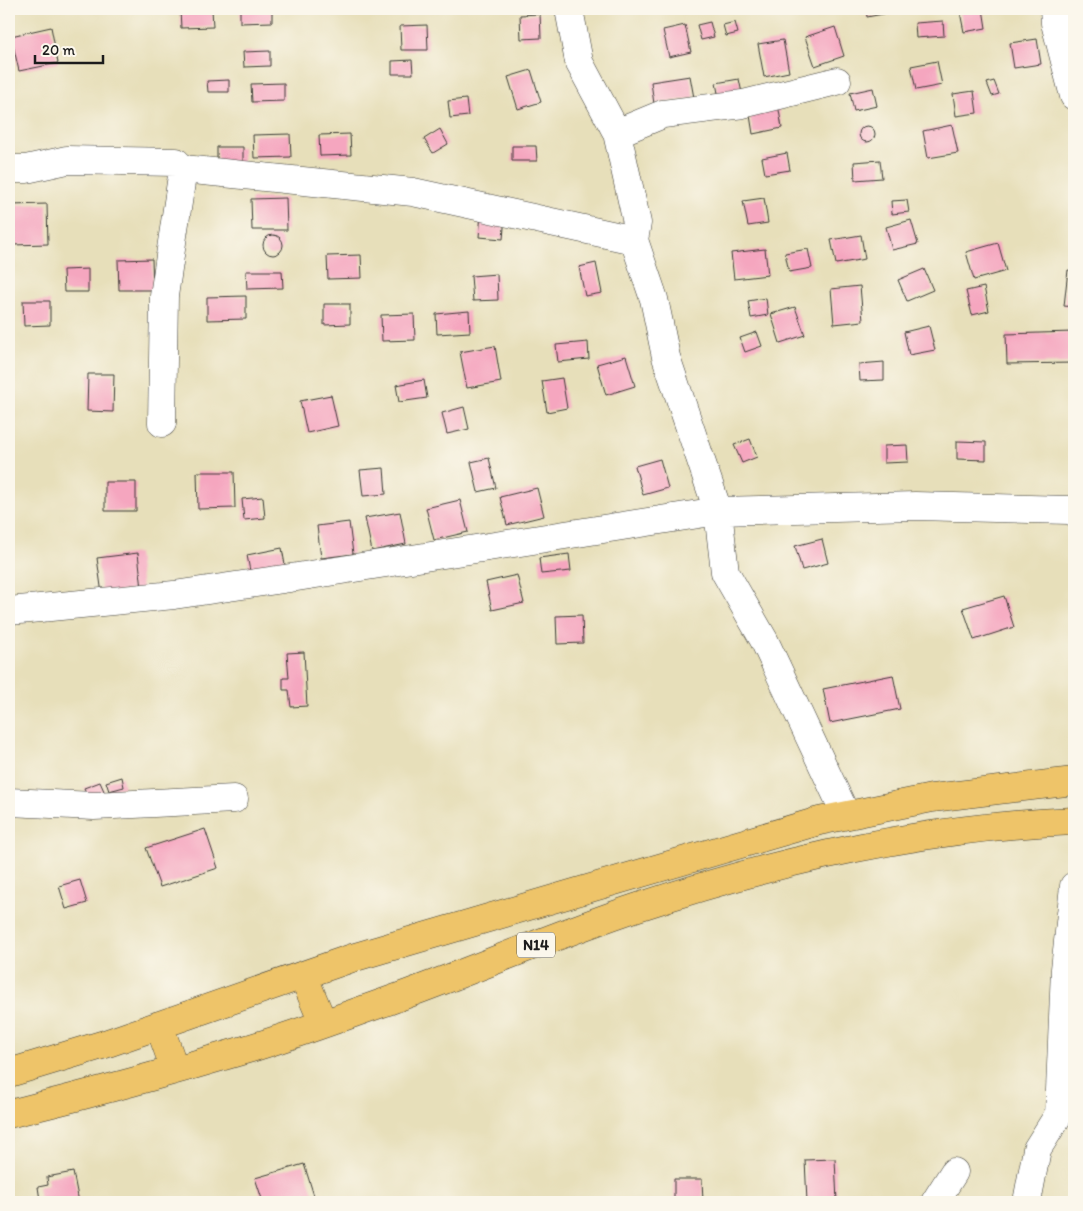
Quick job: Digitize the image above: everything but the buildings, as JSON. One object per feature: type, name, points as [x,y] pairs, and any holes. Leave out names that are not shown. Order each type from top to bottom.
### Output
[{"type":"main road","name":"N14","points":[[9,1073],[105,1044],[352,958],[819,821],[932,798],[1074,781]]},
{"type":"main road","name":"N14","points":[[9,1114],[116,1087],[253,1047],[390,1000],[638,907],[735,878],[835,852],[962,830],[1074,821]]},
{"type":"main road","points":[[303,975],[323,1023]]},
{"type":"main road","points":[[159,1025],[175,1070]]},
{"type":"street","points":[[569,9],[579,62],[618,133],[638,223],[634,240],[654,299],[666,358],[718,510],[725,572],[764,640],[846,816]]},
{"type":"street","points":[[1054,9],[1055,23],[1074,96]]},
{"type":"street","points":[[618,133],[663,114],[744,104],[837,81]]},
{"type":"street","points":[[9,169],[26,169],[67,160],[176,162],[183,169],[413,192],[634,240]]},
{"type":"street","points":[[162,423],[164,296],[183,169]]},
{"type":"street","points":[[9,611],[212,589],[718,510],[915,506],[1068,510],[1074,512]]},
{"type":"street","points":[[9,802],[94,806],[234,799]]},
{"type":"street","points":[[1027,1202],[1037,1149],[1067,1115],[1065,969],[1074,886]]},
{"type":"street","points":[[935,1202],[954,1172]]}]
